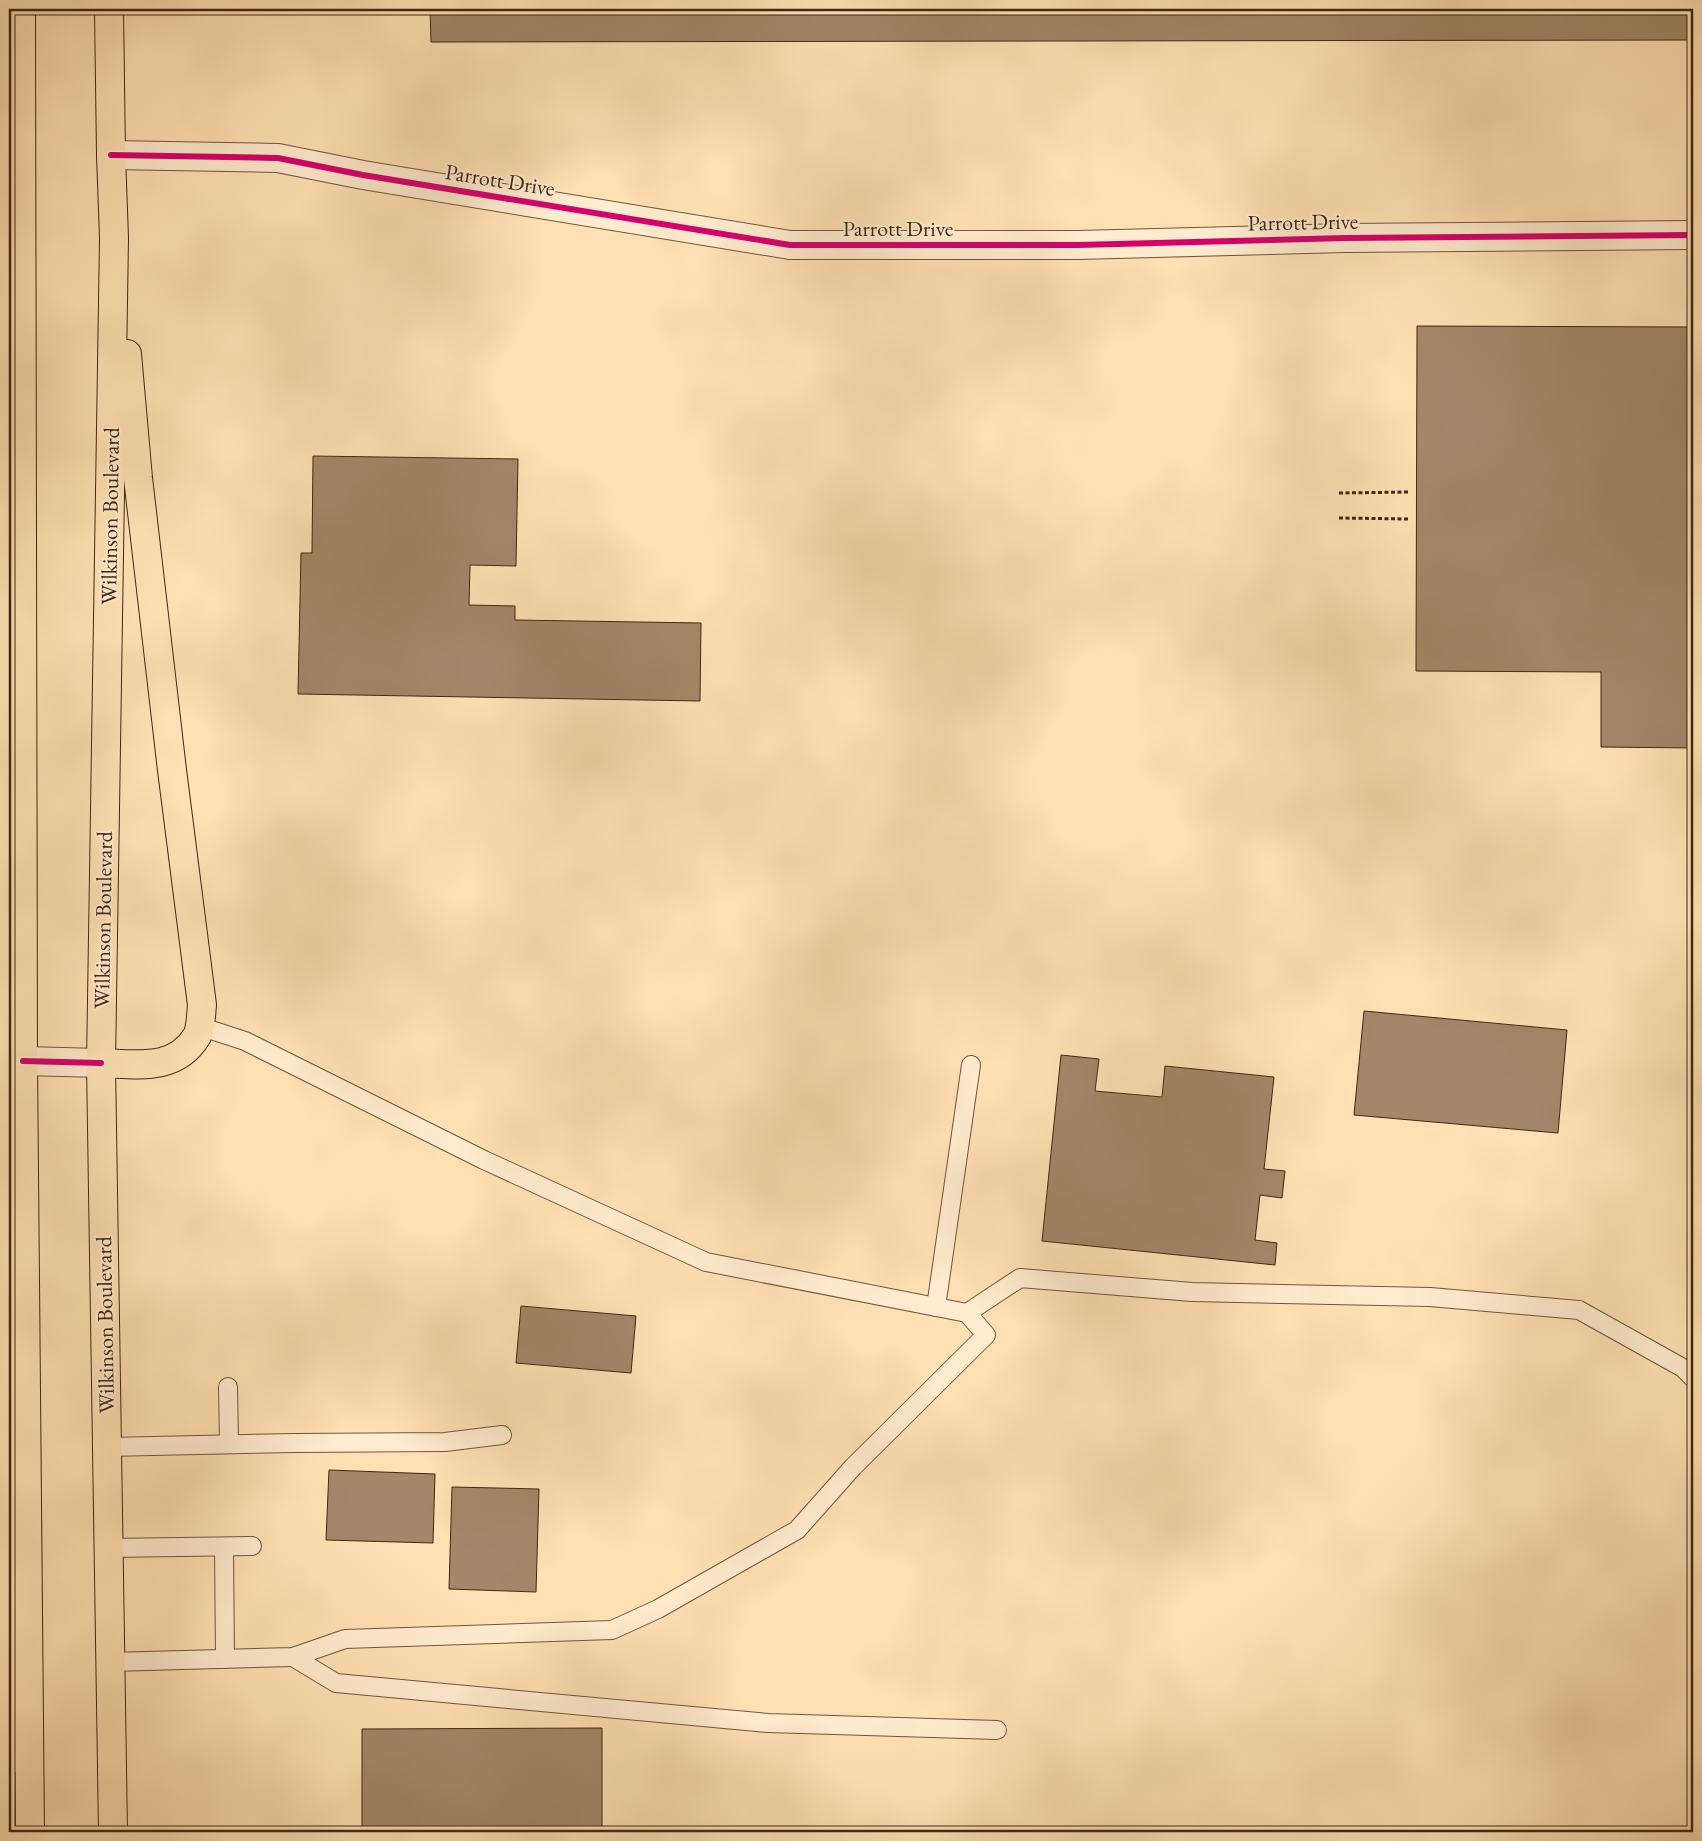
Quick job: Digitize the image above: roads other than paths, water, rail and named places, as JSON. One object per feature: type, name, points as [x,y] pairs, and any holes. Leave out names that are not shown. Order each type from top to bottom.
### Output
[{"type":"main road","points":[[21,9],[16,1062],[30,1832]]},
{"type":"main road","name":"Wilkinson Boulevard","points":[[109,9],[110,155],[114,238],[101,1063],[113,1832]]},
{"type":"main road","points":[[101,1063],[154,1065],[180,1056],[198,1035],[202,1005],[165,711],[114,238]]},
{"type":"main road","points":[[9,1712],[23,1832]]},
{"type":"street","name":"Parrott Drive","points":[[110,155],[278,158],[363,175],[790,245],[1078,245],[1345,238],[1693,235]]},
{"type":"street","points":[[16,1062],[101,1063]]},
{"type":"lane","points":[[110,1662],[293,1657],[345,1640],[612,1630],[658,1609],[797,1530],[853,1467],[986,1335],[967,1314],[706,1262],[484,1160],[245,1041],[199,1026]]},
{"type":"lane","points":[[936,1307],[971,1065]]},
{"type":"lane","points":[[967,1314],[1020,1278],[1192,1292],[1430,1297],[1578,1310],[1683,1368],[1693,1378]]},
{"type":"lane","points":[[228,1387],[228,1444]]},
{"type":"lane","points":[[107,1447],[445,1442],[502,1435]]},
{"type":"lane","points":[[108,1548],[252,1546]]},
{"type":"lane","points":[[224,1547],[225,1659]]},
{"type":"lane","points":[[293,1657],[336,1683],[768,1723],[997,1730]]}]
